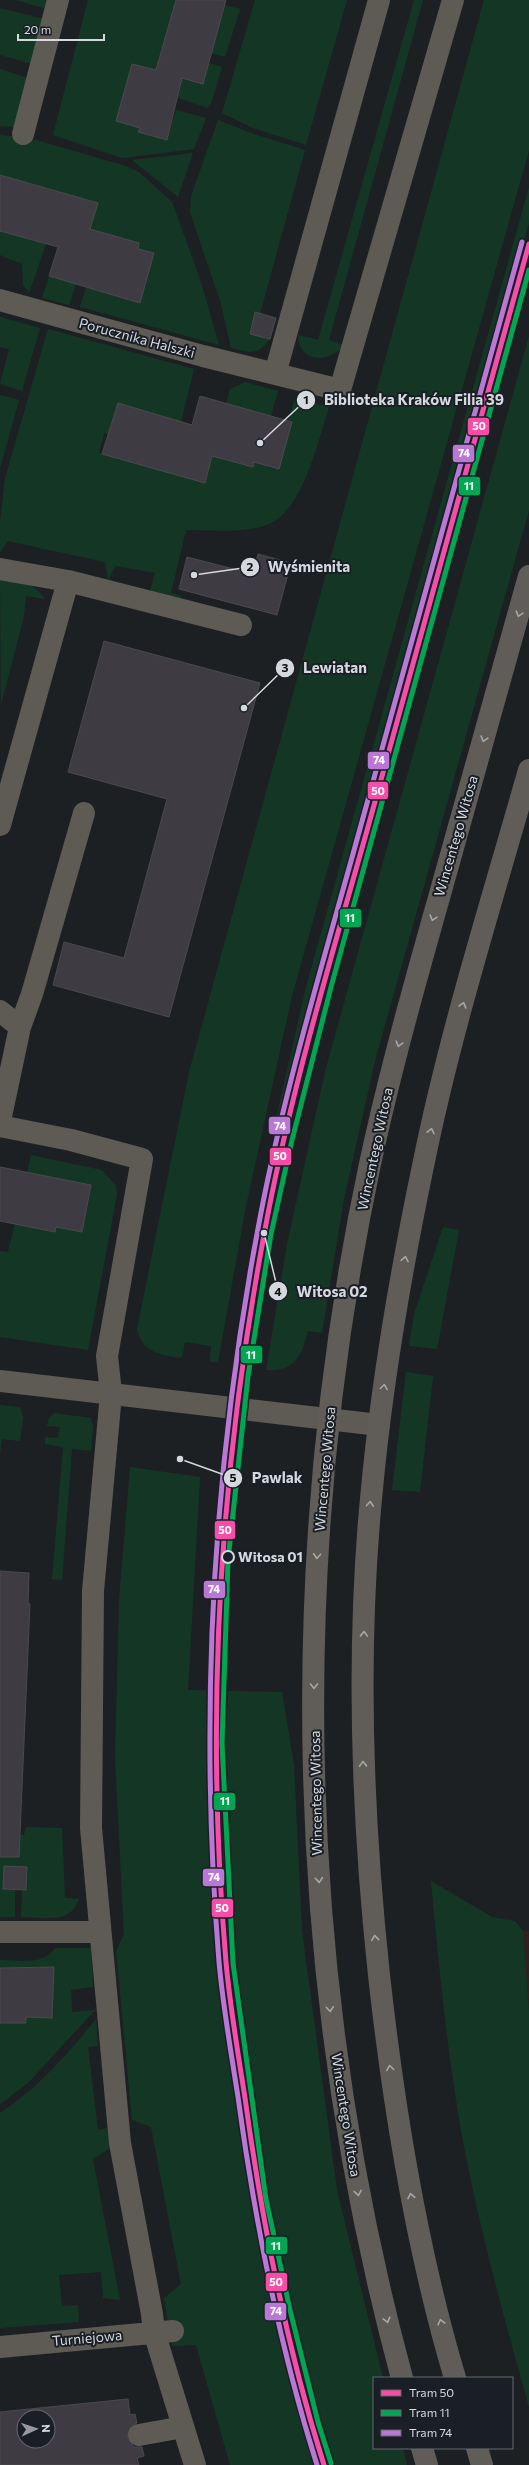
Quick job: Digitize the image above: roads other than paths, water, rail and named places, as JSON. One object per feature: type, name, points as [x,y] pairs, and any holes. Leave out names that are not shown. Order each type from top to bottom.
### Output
[{"type":"main road","name":"Wincentego Witosa","points":[[402,2377],[360,2202],[342,2096],[331,2014],[318,1869],[314,1771],[316,1578],[328,1419],[352,1257],[370,1164],[392,1070],[529,576]]},
{"type":"main road","points":[[456,2377],[426,2265],[399,2130],[386,2039],[373,1921],[364,1803],[362,1683],[370,1503],[379,1425],[408,1240],[425,1154],[446,1064],[529,770]]},
{"type":"main road","points":[[422,2449],[427,2465]]},
{"type":"main road","points":[[476,2449],[482,2465]]},
{"type":"street","points":[[23,134],[58,0]]},
{"type":"street","points":[[275,374],[379,0]]},
{"type":"street","name":"Porucznika Halszki","points":[[0,300],[340,390],[453,0]]},
{"type":"street","points":[[0,569],[68,581],[241,625]]},
{"type":"street","points":[[0,825],[68,581]]},
{"type":"street","points":[[0,1121],[20,1027],[32,994],[84,812]]},
{"type":"street","points":[[0,1011],[20,1027]]},
{"type":"street","points":[[0,1126],[71,1140],[142,1158],[107,1356],[111,1393],[93,1591],[91,1828],[120,2143],[152,2314],[163,2331],[182,2427],[194,2465]]},
{"type":"street","points":[[0,1381],[379,1425]]},
{"type":"street","points":[[0,1932],[100,1932]]},
{"type":"street","name":"Turniejowa","points":[[0,2347],[163,2331]]},
{"type":"street","points":[[139,2435],[182,2427]]},
{"type":"tram line","name":"74","points":[[317,2465],[291,2374],[260,2237],[227,2030],[219,1962],[213,1870],[210,1779],[210,1688],[220,1506],[229,1415],[242,1324],[267,1182],[291,1080],[318,977],[522,242]]},
{"type":"tram line","name":"50","points":[[324,2465],[298,2374],[267,2237],[234,2030],[226,1962],[220,1871],[217,1780],[217,1688],[220,1597],[227,1506],[236,1416],[249,1325],[264,1235],[285,1132],[325,979],[529,244]]},
{"type":"tram line","name":"11","points":[[331,2463],[318,2422],[290,2310],[266,2199],[233,1963],[222,1743],[228,1560],[248,1376],[271,1234],[292,1140],[331,987],[529,270]]},
{"type":"place","name":"Biblioteka Kraków Filia 39","points":[[260,443]]},
{"type":"place","name":"Wyśmienita","points":[[194,575]]},
{"type":"place","name":"Lewiatan","points":[[244,708]]},
{"type":"place","name":"Witosa 02","points":[[264,1233]]},
{"type":"place","name":"Pawlak","points":[[180,1459]]},
{"type":"place","name":"Witosa 01","points":[[228,1557]]}]
